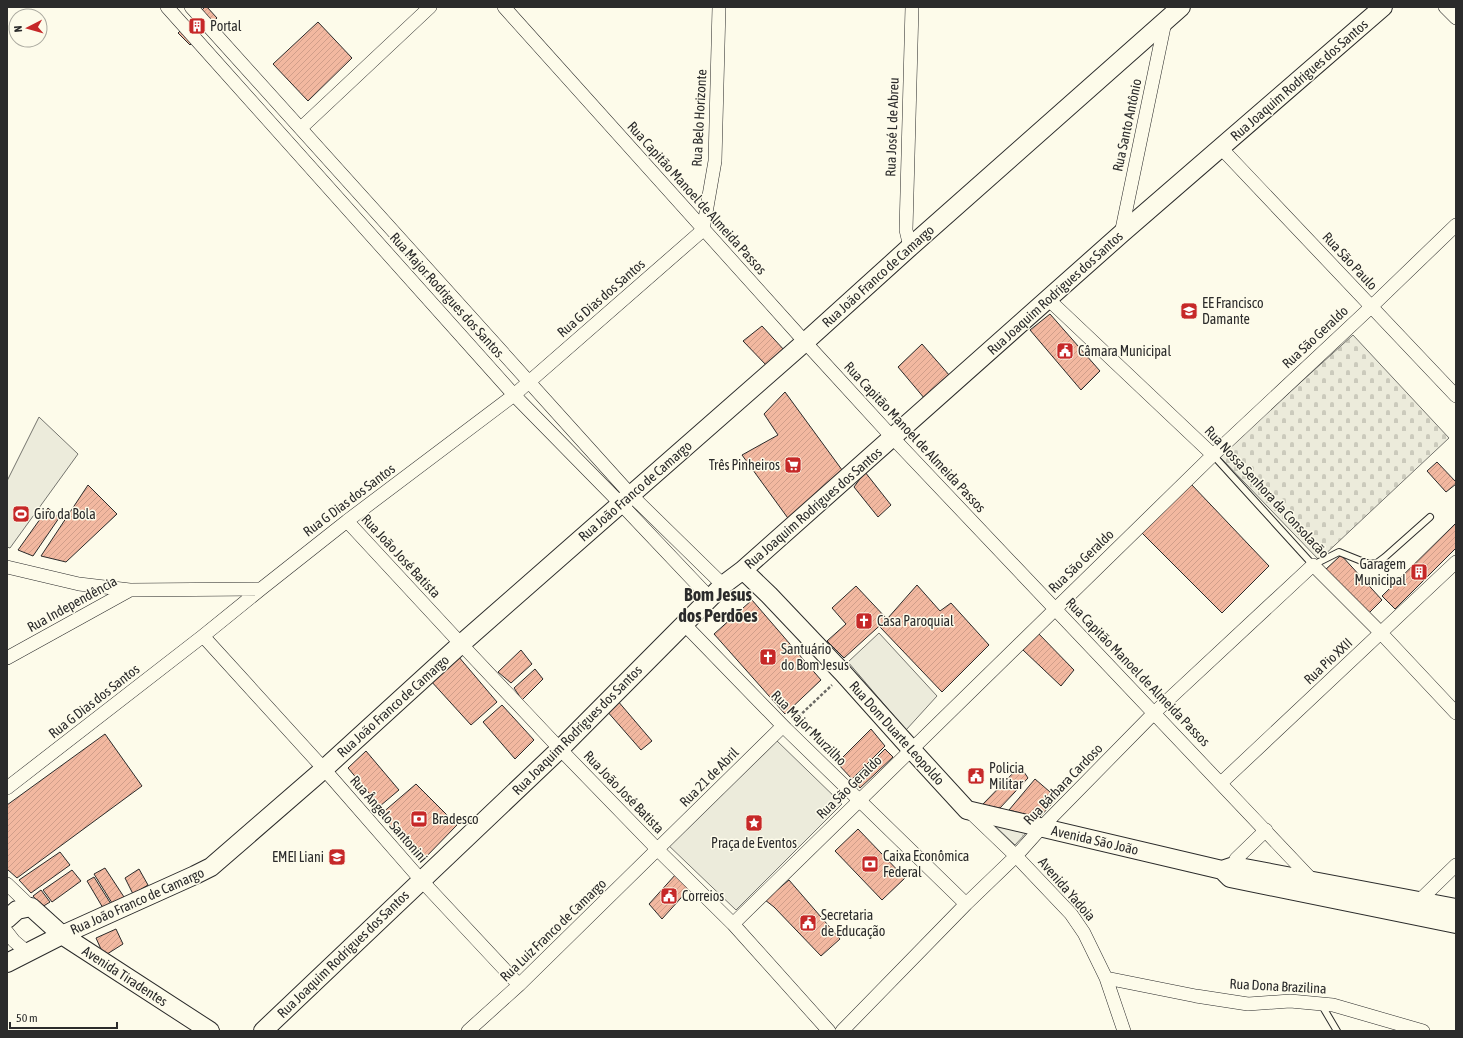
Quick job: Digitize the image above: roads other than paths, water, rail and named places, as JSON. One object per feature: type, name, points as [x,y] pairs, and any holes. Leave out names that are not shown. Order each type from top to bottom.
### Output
[{"type":"street","name":"Rua Major Rodrigues dos Santos","points":[[167,7],[514,395],[626,499],[723,585]]},
{"type":"street","name":"Rua Major Rodrigues dos Santos","points":[[191,7],[529,382],[710,598]]},
{"type":"street","points":[[301,128],[430,7]]},
{"type":"street","name":"Rua Capitão Manoel de Almeida Passos","points":[[504,7],[703,230],[892,438],[1312,880]]},
{"type":"street","name":"Rua Belo Horizonte","points":[[703,230],[715,161],[719,7]]},
{"type":"street","name":"Rua José L de Abreu","points":[[910,247],[906,230],[912,7]]},
{"type":"street","name":"Rua João Franco de Camargo","points":[[7,962],[62,935],[188,879],[211,867],[324,769],[460,644],[805,342],[1181,7]]},
{"type":"street","name":"Rua Joaquim Rodrigues dos Santos","points":[[263,1031],[560,749],[723,585],[743,570],[1121,234],[1383,7]]},
{"type":"street","points":[[1445,7],[1456,18]]},
{"type":"street","name":"Rua Santo Antônio","points":[[1121,234],[1165,22]]},
{"type":"street","points":[[231,79],[245,68]]},
{"type":"street","name":"Rua São Paulo","points":[[1221,148],[1456,396]]},
{"type":"street","name":"Rua São Geraldo","points":[[733,924],[1213,455],[1456,225]]},
{"type":"street","name":"Rua G Dias dos Santos","points":[[7,788],[203,636],[347,521],[514,395],[703,230]]},
{"type":"street","name":"Rua Nossa Senhora da Consolacão","points":[[1048,300],[1213,455]]},
{"type":"street","name":"Rua João José Batista","points":[[347,521],[460,644],[560,749],[658,850],[733,924],[829,1031]]},
{"type":"street","name":"Rua Pio XXII","points":[[1221,783],[1456,562]]},
{"type":"street","name":"Rua Nossa Senhora da Consolacão","points":[[1313,565],[1381,633],[1456,713]]},
{"type":"street","name":"Rua Bárbara Cardoso","points":[[842,1031],[966,904],[1016,856],[1042,827],[1154,713],[1313,565]]},
{"type":"street","points":[[7,567],[79,584],[130,590],[261,589]]},
{"type":"street","name":"Rua Dom Duarte Leopoldo","points":[[743,570],[769,595],[843,673],[967,810]]},
{"type":"street","name":"Rua Independência","points":[[7,658],[130,590]]},
{"type":"street","name":"Rua Major Murzilho","points":[[684,624],[785,727],[966,904]]},
{"type":"street","name":"Rua Ângelo Santonini","points":[[203,636],[324,769],[421,880],[519,985]]},
{"type":"street","name":"Rua 21 de Abril","points":[[658,850],[785,727]]},
{"type":"street","name":"Avenida São João","points":[[967,810],[1229,871],[1417,908],[1456,908]]},
{"type":"street","name":"Avenida Yadoia","points":[[967,810],[1016,856],[1071,914],[1084,934],[1106,978],[1124,1031]]},
{"type":"street","points":[[1229,871],[1236,859],[1266,830]]},
{"type":"street","name":"Rua Luiz Franco de Camargo","points":[[468,1031],[519,985],[658,850]]},
{"type":"street","points":[[1417,908],[1456,865]]},
{"type":"street","name":"Avenida São João","points":[[1229,871],[1312,880],[1417,908],[1456,924]]},
{"type":"street","name":"Avenida Tiradentes","points":[[7,884],[30,907],[62,935],[210,1031]]},
{"type":"street","points":[[7,920],[17,910],[30,907]]},
{"type":"street","points":[[7,932],[14,941],[27,952]]},
{"type":"street","name":"Rua Dona Brazilina","points":[[1106,978],[1196,996],[1248,1004],[1290,1002],[1333,1005],[1423,1031]]},
{"type":"lane","name":"Rua Nossa Senhora da Consolacão","points":[[1213,455],[1313,565]]},
{"type":"lane","points":[[1313,565],[1336,553],[1342,552],[1369,564],[1377,562],[1385,557],[1430,517]]},
{"type":"lane","points":[[1320,1003],[1337,1031]]},
{"type":"place","name":"Portal","points":[[197,26]]},
{"type":"place","name":"EE Francisco Damante","points":[[1189,311]]},
{"type":"place","name":"Câmara Municipal","points":[[1065,351]]},
{"type":"place","name":"Três Pinheiros","points":[[793,465]]},
{"type":"place","name":"Giro da Bola","points":[[21,514]]},
{"type":"place","name":"Garagem Municipal","points":[[1419,572]]},
{"type":"place","name":"Casa Paroquial","points":[[864,621]]},
{"type":"place","name":"Santuário do Bom Jesus","points":[[768,657]]},
{"type":"place","name":"Policia Militar","points":[[976,776]]},
{"type":"place","name":"Bradesco","points":[[419,819]]},
{"type":"place","name":"Praça de Eventos","points":[[754,823]]},
{"type":"place","name":"EMEI Liani","points":[[337,857]]},
{"type":"place","name":"Caixa Econômica Federal","points":[[870,864]]},
{"type":"place","name":"Correios","points":[[669,896]]},
{"type":"place","name":"Secretaria de Educação","points":[[808,923]]},
{"type":"district","name":"Bom Jesus dos Perdões","points":[[718,604]]}]
